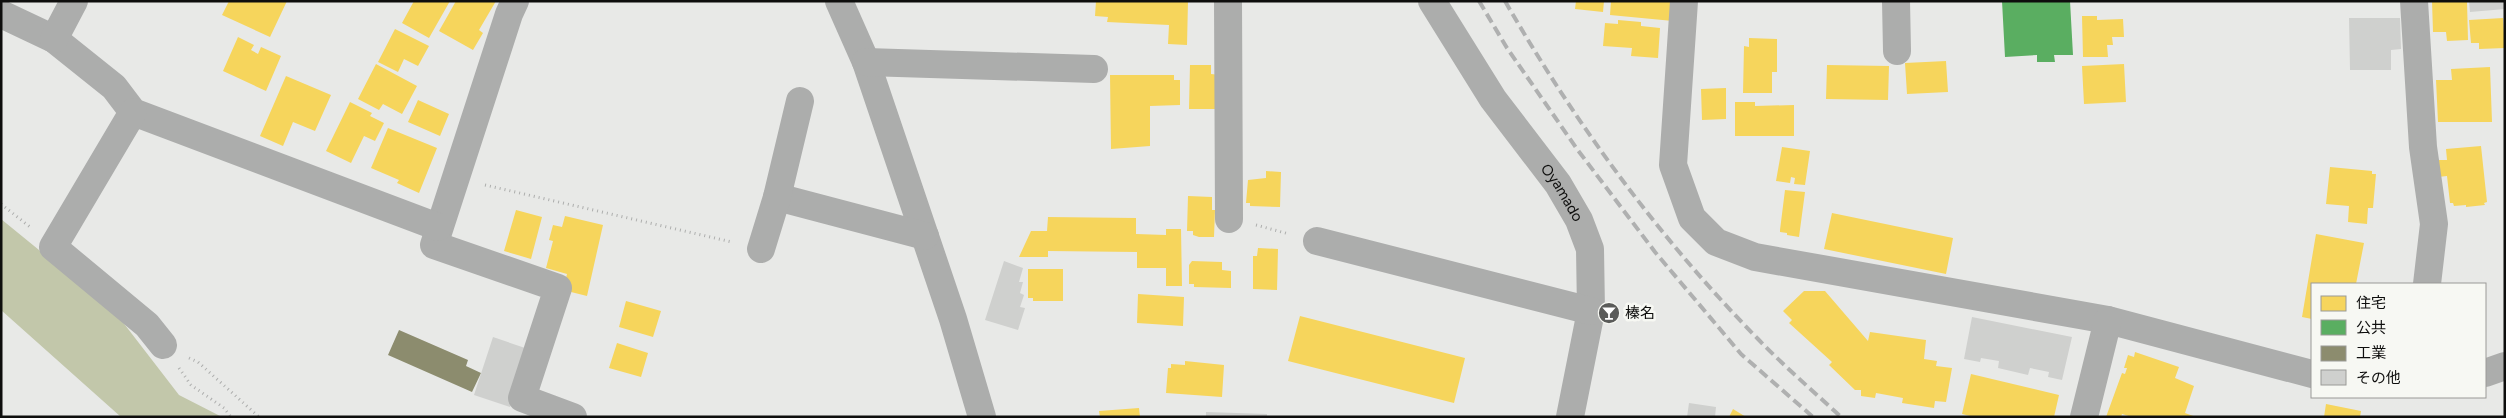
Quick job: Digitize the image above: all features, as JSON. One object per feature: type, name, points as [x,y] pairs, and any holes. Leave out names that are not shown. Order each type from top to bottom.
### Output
[{"type":"street","points":[[54,39],[74,1]]},
{"type":"street","points":[[515,1],[438,227],[434,245],[558,288],[522,398],[573,417]]},
{"type":"street","points":[[839,1],[866,62],[982,417]]},
{"type":"street","points":[[1228,1],[1229,219]]},
{"type":"street","name":"Oyamado","points":[[1432,1],[1493,99],[1558,184],[1579,220],[1590,249],[1591,311],[1570,417]]},
{"type":"street","points":[[1684,1],[1673,165],[1692,218],[1716,242],[1755,257],[2108,320],[2311,374]]},
{"type":"street","points":[[1896,1],[1897,51]]},
{"type":"street","points":[[2414,1],[2424,147],[2434,224],[2427,283]]},
{"type":"street","points":[[1,14],[54,39],[114,87],[133,112],[438,227]]},
{"type":"street","points":[[866,62],[1094,69]]},
{"type":"street","points":[[761,249],[777,196],[800,101]]},
{"type":"street","points":[[133,112],[53,247],[147,325],[163,345]]},
{"type":"street","points":[[777,196],[924,236]]},
{"type":"street","points":[[1317,241],[1591,311]]},
{"type":"street","points":[[2084,417],[2108,320]]},
{"type":"street","points":[[2486,373],[2505,366]]},
{"type":"path","points":[[455,178],[761,249]]},
{"type":"path","points":[[1,204],[53,247]]},
{"type":"path","points":[[1260,226],[1290,234]]},
{"type":"path","points":[[163,345],[190,385],[224,408],[231,417]]},
{"type":"path","points":[[163,345],[198,362],[259,417]]},
{"type":"green space","points":[[1,219],[115,312],[179,395],[222,417],[121,417],[1,310]]},
{"type":"building: 住宅","points":[[229,1],[287,1],[270,37],[222,15]]},
{"type":"building: 住宅","points":[[414,1],[450,1],[429,38],[402,23]]},
{"type":"building: 住宅","points":[[456,1],[496,1],[479,30],[483,33],[473,50],[439,31]]},
{"type":"building: 住宅","points":[[1096,1],[1188,1],[1187,45],[1168,44],[1169,25],[1107,22],[1108,17],[1095,16]]},
{"type":"building: 住宅","points":[[1576,1],[1604,1],[1603,12],[1575,9]]},
{"type":"building: 住宅","points":[[1611,1],[1675,1],[1673,21],[1610,15]]},
{"type":"building: 住宅","points":[[2432,1],[2467,1],[2468,40],[2447,41],[2446,32],[2433,32]]},
{"type":"building: 住宅","points":[[2082,16],[2097,16],[2097,20],[2123,19],[2124,37],[2112,37],[2113,45],[2107,45],[2108,57],[2083,57]]},
{"type":"building: 住宅","points":[[2503,18],[2505,48],[2479,49],[2479,43],[2471,43],[2469,20]]},
{"type":"building: 住宅","points":[[1618,20],[1641,22],[1641,26],[1660,28],[1658,58],[1631,56],[1632,48],[1603,46],[1605,23],[1618,24]]},
{"type":"building: 住宅","points":[[395,29],[429,46],[418,66],[404,59],[398,72],[378,62]]},
{"type":"building: 住宅","points":[[238,37],[254,45],[251,50],[258,54],[261,47],[281,56],[266,91],[223,71]]},
{"type":"building: 住宅","points":[[1749,38],[1777,39],[1777,72],[1772,72],[1772,93],[1743,93],[1744,46],[1749,47]]},
{"type":"building: 住宅","points":[[1946,61],[1948,92],[1907,94],[1905,63]]},
{"type":"building: 住宅","points":[[376,64],[417,86],[402,114],[383,104],[379,110],[358,99]]},
{"type":"building: 住宅","points":[[2124,64],[2126,102],[2084,104],[2082,66]]},
{"type":"building: 住宅","points":[[1190,65],[1211,65],[1211,74],[1220,75],[1219,109],[1189,109]]},
{"type":"building: 住宅","points":[[1827,65],[1889,66],[1888,100],[1826,99]]},
{"type":"building: 住宅","points":[[2490,67],[2492,122],[2438,122],[2436,80],[2452,80],[2451,69]]},
{"type":"building: 住宅","points":[[1110,75],[1174,75],[1174,80],[1180,80],[1180,105],[1150,106],[1150,146],[1111,149]]},
{"type":"building: 住宅","points":[[286,76],[331,95],[315,131],[293,122],[283,146],[260,136]]},
{"type":"building: 住宅","points":[[1726,88],[1726,119],[1702,120],[1701,89]]},
{"type":"building: 住宅","points":[[418,100],[449,114],[440,136],[408,122]]},
{"type":"building: 住宅","points":[[350,102],[372,113],[370,116],[384,123],[375,141],[364,136],[351,163],[326,151]]},
{"type":"building: 住宅","points":[[1735,102],[1755,102],[1755,106],[1794,105],[1794,136],[1735,136]]},
{"type":"building: 住宅","points":[[388,128],[437,148],[419,193],[397,183],[399,180],[371,168]]},
{"type":"building: 住宅","points":[[2481,146],[2487,202],[2484,203],[2485,205],[2454,206],[2453,203],[2450,203],[2447,176],[2438,177],[2436,160],[2447,160],[2446,149]]},
{"type":"building: 住宅","points":[[1782,147],[1810,151],[1805,185],[1794,184],[1795,178],[1791,177],[1790,183],[1776,181]]},
{"type":"building: 住宅","points":[[2330,167],[2372,171],[2372,174],[2376,174],[2373,208],[2368,208],[2367,224],[2348,222],[2349,206],[2326,204]]},
{"type":"building: 住宅","points":[[1266,171],[1281,172],[1280,207],[1250,206],[1250,203],[1246,203],[1248,180],[1266,178]]},
{"type":"building: 住宅","points":[[1785,190],[1805,192],[1799,237],[1780,232]]},
{"type":"building: 住宅","points":[[1188,196],[1212,197],[1212,210],[1215,210],[1214,237],[1199,237],[1193,235],[1193,231],[1187,231]]},
{"type":"building: 住宅","points":[[516,210],[542,217],[531,259],[504,251]]},
{"type":"building: 住宅","points":[[1832,213],[1953,238],[1946,274],[1824,249]]},
{"type":"building: 住宅","points":[[565,216],[603,225],[587,296],[563,290],[567,274],[546,268],[553,241],[549,240],[553,225],[562,227]]},
{"type":"building: 住宅","points":[[1048,217],[1136,218],[1136,234],[1166,235],[1166,229],[1181,229],[1182,286],[1166,286],[1166,268],[1137,268],[1137,252],[1048,251],[1048,257],[1019,257],[1031,231],[1047,231]]},
{"type":"building: 住宅","points":[[2316,234],[2364,243],[2356,283],[2311,283],[2311,319],[2302,317]]},
{"type":"building: 住宅","points":[[1258,248],[1278,249],[1277,290],[1253,289],[1253,256],[1257,256]]},
{"type":"building: 住宅","points":[[1192,261],[1222,262],[1222,270],[1231,271],[1231,288],[1194,287],[1194,284],[1189,284],[1189,265]]},
{"type":"building: 住宅","points":[[1028,269],[1063,269],[1063,301],[1033,301],[1033,298],[1028,298]]},
{"type":"building: 住宅","points":[[1804,291],[1825,291],[1868,341],[1870,332],[1926,340],[1924,359],[1937,361],[1936,366],[1952,368],[1946,402],[1935,401],[1934,408],[1902,403],[1903,398],[1876,393],[1875,398],[1861,396],[1861,390],[1855,390],[1829,365],[1832,362],[1789,323],[1792,320],[1783,311]]},
{"type":"building: 住宅","points":[[1138,294],[1184,297],[1183,326],[1137,323]]},
{"type":"building: 住宅","points":[[626,301],[661,311],[653,337],[619,327]]},
{"type":"building: 住宅","points":[[1300,316],[1465,358],[1454,403],[1288,361]]},
{"type":"building: 住宅","points":[[617,343],[648,353],[641,377],[609,368]]},
{"type":"building: 住宅","points":[[2135,352],[2179,367],[2175,378],[2194,386],[2185,413],[2196,417],[2132,417],[2122,414],[2121,417],[2106,417],[2122,373],[2125,374],[2127,368],[2124,368],[2128,355],[2134,357]]},
{"type":"building: 住宅","points":[[1185,361],[1224,365],[1222,397],[1166,393],[1168,368],[1171,368],[1171,364],[1185,365]]},
{"type":"building: 住宅","points":[[1971,374],[2059,395],[2054,417],[1974,417],[1962,414]]},
{"type":"building: 住宅","points":[[2326,404],[2361,411],[2360,417],[2324,417]]},
{"type":"building: 住宅","points":[[1139,408],[1140,417],[1100,417],[1099,411]]},
{"type":"building: 住宅","points":[[1733,409],[1746,417],[1729,417]]},
{"type":"building: 公共","points":[[2002,1],[2070,1],[2073,55],[2054,55],[2055,62],[2037,62],[2037,55],[2005,57]]},
{"type":"building: 工業","points":[[399,330],[468,360],[466,366],[481,373],[472,392],[388,355]]},
{"type":"building: その他","points":[[2469,1],[2505,1],[2505,9],[2470,12]]},
{"type":"building: その他","points":[[2349,18],[2400,18],[2401,49],[2391,50],[2391,70],[2350,70]]},
{"type":"building: その他","points":[[1004,261],[1023,268],[1019,282],[1023,282],[1020,293],[1024,295],[1020,307],[1025,308],[1018,330],[985,320]]},
{"type":"building: その他","points":[[1972,317],[2072,337],[2062,380],[2048,377],[2049,372],[2030,368],[2028,375],[1998,368],[1999,361],[1981,358],[1980,362],[1964,359]]},
{"type":"building: その他","points":[[493,337],[528,349],[510,407],[474,395]]},
{"type":"building: その他","points":[[1689,403],[1716,407],[1715,417],[1687,417]]},
{"type":"building: その他","points":[[1206,412],[1267,414],[1267,417],[1206,417]]},
{"type":"railway","points":[[1479,1],[1507,48],[1577,149],[1655,252],[1741,354],[1813,417]]},
{"type":"railway","points":[[1505,1],[1560,91],[1653,220],[1722,301],[1758,339],[1841,417]]},
{"type":"place","name":"榛名","points":[[1609,313]]}]
